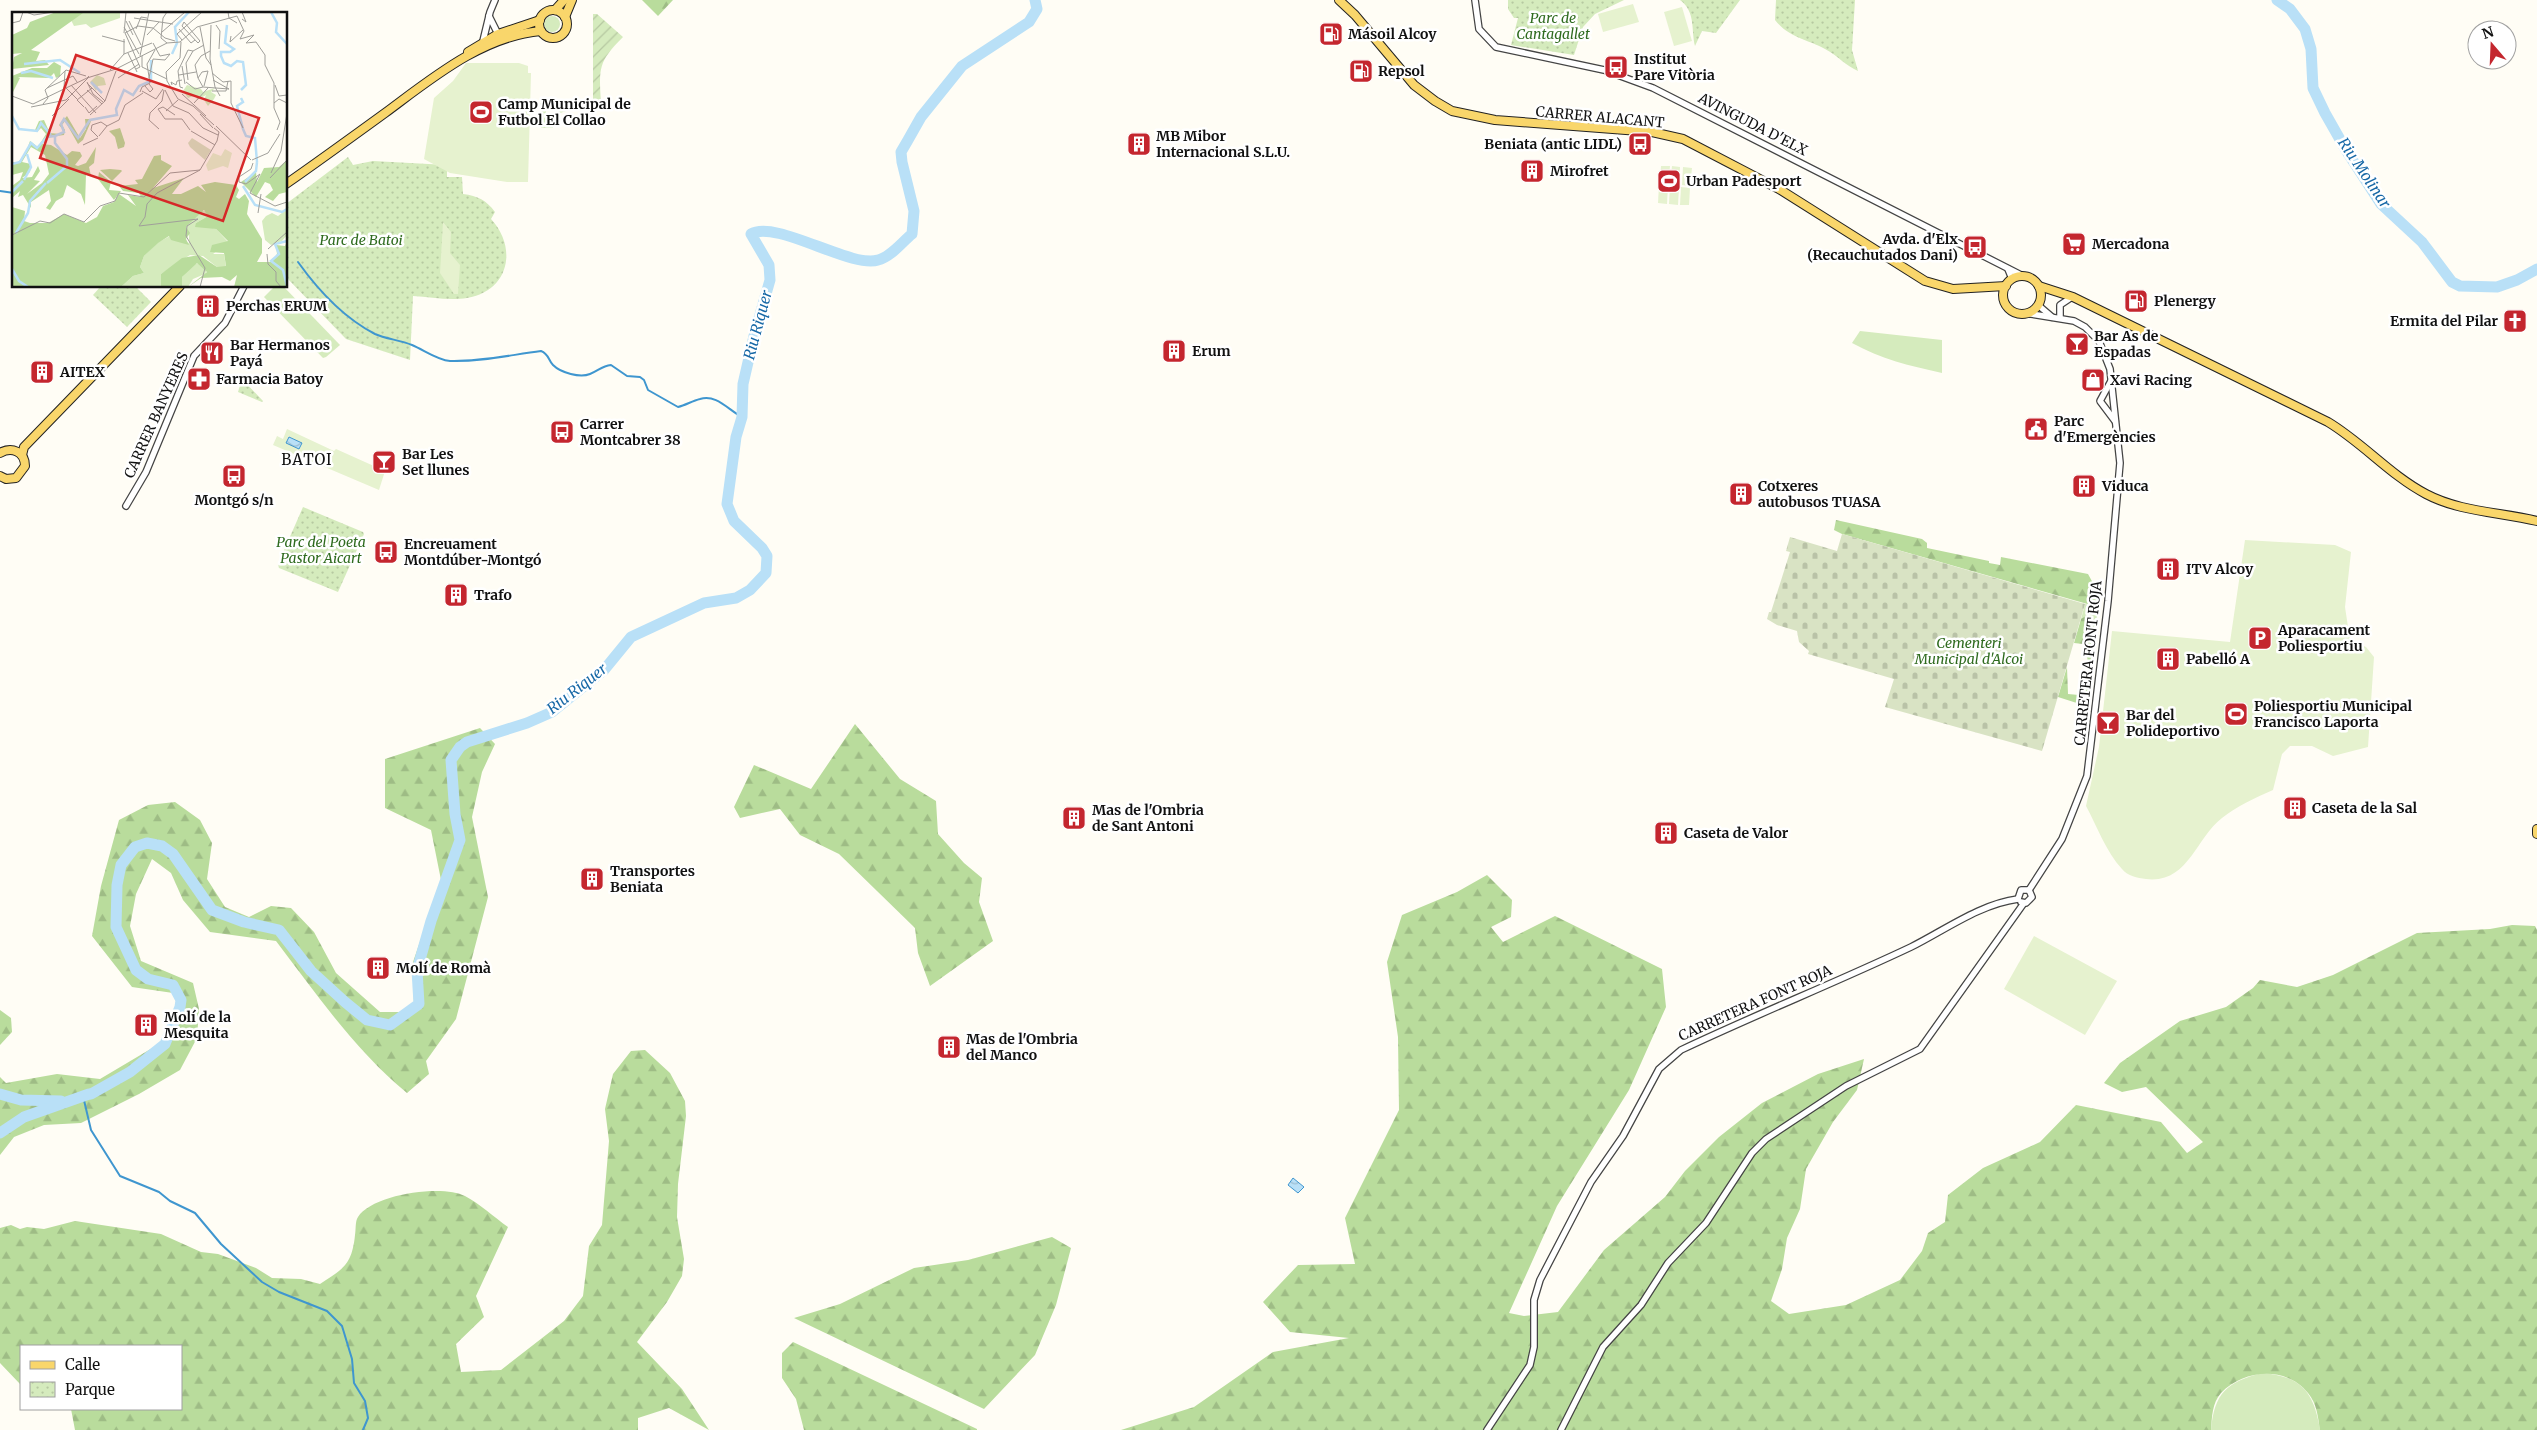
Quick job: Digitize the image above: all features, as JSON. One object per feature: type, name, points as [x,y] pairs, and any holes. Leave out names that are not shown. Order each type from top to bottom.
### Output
[{"type":"main road","points":[[541,31],[540,20],[545,12],[555,10],[564,0]]},
{"type":"main road","points":[[439,74],[482,49],[514,34],[541,31],[551,37],[559,36],[566,27],[565,17],[572,0]]},
{"type":"main road","name":"CARRER ALACANT","points":[[1339,0],[1355,15],[1414,85],[1448,109],[1496,120],[1652,132],[1675,137],[1780,189],[1925,281],[1953,288],[2006,286]]},
{"type":"main road","points":[[555,10],[565,17]]},
{"type":"main road","points":[[288,183],[483,41],[540,20]]},
{"type":"main road","points":[[2039,303],[2041,295],[2039,286],[2032,278],[2023,276],[2012,279],[2006,286],[2004,297],[2009,308],[2019,313],[2026,313],[2050,295],[2063,292]]},
{"type":"main road","points":[[2039,286],[2063,292],[2328,422],[2355,439],[2399,477],[2426,494],[2466,508],[2537,521]]},
{"type":"main road","points":[[0,453],[6,450],[21,451],[178,288]]},
{"type":"main road","name":"CARRER ALACANT","points":[[1987,288],[2004,297]]},
{"type":"main road","points":[[1,477],[12,480],[21,475],[25,466],[21,451]]},
{"type":"main road","points":[[2537,829],[2537,834]]},
{"type":"street","points":[[483,41],[489,16],[496,0]]},
{"type":"street","name":"AVINGUDA D'ELX","points":[[1475,0],[1479,29],[1496,47],[1604,70],[1653,88],[2023,276]]},
{"type":"street","points":[[489,16],[498,34]]},
{"type":"street","points":[[2008,269],[2012,279]]},
{"type":"street","name":"CARRER BANYERES","points":[[126,506],[146,472],[194,356],[225,323],[243,288]]},
{"type":"street","points":[[2060,318],[2060,305],[2073,297]]},
{"type":"street","points":[[2039,303],[2052,317]]},
{"type":"street","name":"CARRETERA FONT ROJA","points":[[2026,313],[2060,318],[2081,324],[2096,336],[2105,352],[2112,378],[2113,404],[2117,424],[2119,487],[2091,759],[2085,785],[2062,839],[2029,890]]},
{"type":"street","points":[[2112,378],[2100,401],[2117,424]]},
{"type":"street","points":[[2104,394],[2114,397]]},
{"type":"street","points":[[2105,407],[2113,404]]},
{"type":"street","name":"CARRETERA FONT ROJA","points":[[1487,1430],[1530,1365],[1534,1347],[1534,1300],[1540,1280],[1572,1224],[1591,1182],[1623,1136],[1664,1062],[1681,1050],[1912,946],[1964,918],[2007,900],[2018,898],[2021,890],[2029,890]]},
{"type":"street","name":"CARRETERA FONT ROJA","points":[[2024,904],[2032,899],[2029,890]]},
{"type":"street","points":[[1560,1430],[1603,1347],[1640,1305],[1668,1263],[1706,1224],[1752,1153],[1766,1139],[1855,1081],[1920,1049],[2024,904],[2018,898]]},
{"type":"green space","points":[[642,0],[673,0],[658,16]]},
{"type":"green space","name":"Parc de Cantagallet","points":[[1508,0],[1624,0],[1595,14],[1583,27],[1574,55],[1511,45],[1518,18],[1514,18],[1508,9]]},
{"type":"green space","points":[[1680,0],[1740,0],[1716,33],[1702,31],[1695,46],[1691,16],[1689,10]]},
{"type":"green space","points":[[1776,0],[1855,0],[1852,50],[1858,71],[1829,51],[1786,31],[1780,26],[1775,20]]},
{"type":"green space","points":[[1633,4],[1639,22],[1603,32],[1598,14]]},
{"type":"green space","points":[[1682,7],[1692,41],[1674,46],[1664,12]]},
{"type":"green space","points":[[593,14],[597,14],[623,37],[609,53],[602,66],[600,73],[601,102],[593,102]]},
{"type":"green space","points":[[549,16],[555,16],[560,21],[558,30],[549,32],[544,27],[544,21]]},
{"type":"green space","name":"Camp Municipal de Futbol El Collao","points":[[466,63],[519,63],[528,66],[528,73],[531,73],[528,182],[507,182],[450,173],[424,159],[434,98],[453,81]]},
{"type":"green space","points":[[540,103],[546,103],[546,117],[552,119],[553,128],[541,128]]},
{"type":"green space","points":[[566,103],[566,111],[560,113],[560,127],[556,127],[556,104]]},
{"type":"green space","name":"Parc de Batoi","points":[[348,157],[353,165],[373,161],[447,165],[447,177],[462,177],[463,194],[481,199],[495,212],[491,219],[505,243],[505,267],[500,278],[492,287],[481,294],[454,299],[413,296],[410,360],[346,339],[288,279],[288,202]]},
{"type":"green space","points":[[1661,166],[1670,166],[1668,184],[1660,183]]},
{"type":"green space","points":[[1672,166],[1680,167],[1679,185],[1670,184]]},
{"type":"green space","points":[[1683,167],[1692,168],[1690,186],[1682,185]]},
{"type":"green space","points":[[1659,185],[1668,186],[1667,204],[1658,203]]},
{"type":"green space","points":[[1670,186],[1679,187],[1678,205],[1669,204]]},
{"type":"green space","points":[[1681,187],[1690,188],[1689,205],[1680,205]]},
{"type":"green space","points":[[443,222],[451,232],[450,253],[460,265],[458,294],[454,294],[440,273]]},
{"type":"green space","points":[[99,288],[137,288],[151,302],[127,327],[93,295]]},
{"type":"green space","points":[[273,288],[285,288],[340,345],[323,358],[264,297]]},
{"type":"green space","points":[[1860,331],[1942,340],[1942,373],[1907,365],[1863,349],[1852,343]]},
{"type":"green space","points":[[244,381],[262,402],[238,392],[241,382]]},
{"type":"green space","points":[[287,429],[334,451],[336,449],[385,471],[379,490],[273,445],[277,436],[283,439]]},
{"type":"green space","name":"Parc del Poeta Pastor Aicart","points":[[303,507],[364,534],[338,592],[279,568],[278,564]]},
{"type":"green space","points":[[1836,520],[1922,539],[1927,543],[1927,548],[1989,561],[1989,563],[2000,565],[2001,557],[2088,574],[2099,594],[2098,607],[1842,534],[1834,530]]},
{"type":"green space","name":"Cementeri Municipal d'Alcoi","points":[[1842,534],[2085,604],[2042,751],[1885,707],[1894,679],[1808,654],[1809,651],[1799,642],[1797,631],[1777,625],[1767,619],[1769,612],[1771,612],[1790,552],[1786,551],[1790,537],[1837,551]]},
{"type":"green space","name":"Poliesportiu Municipal Francisco Laporta","points":[[2245,540],[2335,545],[2351,552],[2345,607],[2350,640],[2366,647],[2374,657],[2368,747],[2333,756],[2312,746],[2290,746],[2282,754],[2273,790],[2240,806],[2222,818],[2190,858],[2172,875],[2160,879],[2139,878],[2124,871],[2116,862],[2086,806],[2099,747],[2112,631],[2230,642]]},
{"type":"green space","points":[[2085,604],[2098,607],[2096,626],[2095,620],[2081,619]]},
{"type":"green space","points":[[2086,616],[2095,620],[2091,643],[2091,684],[2087,693],[2082,690],[2088,673],[2087,656],[2083,644],[2074,643],[2081,619]]},
{"type":"green space","points":[[2067,667],[2068,694],[2079,695],[2083,705],[2058,697]]},
{"type":"green space","points":[[855,724],[900,779],[936,801],[938,834],[964,863],[982,878],[979,902],[993,941],[930,986],[918,953],[915,928],[839,854],[800,835],[780,809],[740,818],[734,807],[754,765],[811,789]]},
{"type":"green space","points":[[480,728],[495,744],[482,772],[472,817],[488,897],[456,1019],[426,1061],[429,1074],[407,1093],[370,1059],[276,941],[210,932],[183,900],[171,873],[152,859],[136,894],[130,926],[141,961],[193,983],[199,1009],[197,1038],[180,1070],[139,1094],[81,1123],[44,1125],[14,1137],[0,1155],[0,1077],[6,1083],[57,1074],[100,1079],[159,1044],[180,1012],[173,993],[132,987],[92,936],[101,886],[119,820],[148,805],[175,802],[200,820],[212,843],[207,879],[225,907],[249,917],[271,906],[291,908],[314,932],[336,973],[380,1012],[414,1012],[413,962],[441,880],[431,830],[385,808],[385,759]]},
{"type":"green space","points":[[1487,875],[1512,900],[1511,917],[1491,927],[1503,942],[1555,916],[1662,969],[1666,1007],[1629,1090],[1557,1206],[1509,1313],[1524,1316],[1558,1312],[1604,1250],[1665,1197],[1685,1171],[1719,1137],[1762,1103],[1818,1074],[1864,1059],[1857,1090],[1833,1122],[1806,1169],[1800,1209],[1787,1238],[1782,1269],[1771,1301],[1789,1314],[1846,1305],[1900,1280],[1922,1251],[1928,1233],[1945,1222],[1948,1195],[1983,1168],[2040,1142],[2076,1105],[2161,1122],[2187,1153],[2203,1142],[2146,1087],[2122,1092],[2104,1083],[2120,1063],[2180,1021],[2226,1007],[2253,988],[2260,980],[2297,987],[2333,975],[2417,933],[2490,929],[2512,925],[2535,926],[2537,930],[2537,1430],[2320,1430],[2318,1415],[2308,1393],[2289,1378],[2265,1374],[2241,1379],[2221,1393],[2214,1406],[2211,1430],[1121,1430],[1194,1407],[1273,1352],[1349,1338],[1290,1332],[1263,1302],[1298,1265],[1355,1264],[1345,1218],[1399,1110],[1398,1037],[1387,962],[1402,915],[1457,892]]},
{"type":"green space","points":[[2034,936],[2117,981],[2085,1035],[2004,989]]},
{"type":"green space","points":[[0,1010],[11,1018],[12,1032],[0,1045]]},
{"type":"green space","points":[[645,1050],[670,1073],[685,1101],[686,1116],[678,1184],[677,1217],[684,1259],[682,1276],[667,1302],[637,1342],[682,1389],[709,1430],[669,1408],[638,1418],[638,1430],[75,1430],[71,1410],[182,1410],[182,1345],[20,1345],[20,1384],[0,1363],[0,1228],[11,1225],[20,1229],[27,1227],[44,1229],[75,1221],[161,1234],[201,1252],[218,1254],[256,1268],[272,1278],[301,1279],[320,1284],[340,1270],[349,1260],[354,1245],[357,1219],[366,1209],[378,1202],[408,1193],[441,1191],[465,1196],[508,1227],[476,1296],[484,1317],[456,1344],[461,1372],[501,1370],[564,1321],[583,1296],[589,1246],[602,1225],[609,1141],[605,1109],[613,1074],[631,1051]]},
{"type":"green space","points":[[1052,1237],[1071,1248],[1056,1305],[1035,1355],[984,1409],[794,1318],[840,1304],[914,1268],[968,1260]]},
{"type":"green space","points":[[793,1342],[977,1430],[804,1430],[796,1399],[782,1378],[782,1353]]},
{"type":"green space","points":[[2262,1373],[2287,1378],[2304,1389],[2310,1396],[2314,1406],[2320,1430],[2211,1430],[2215,1407],[2224,1391],[2240,1380]]},
{"type":"water","points":[[289,437],[302,443],[299,449],[286,443]]},
{"type":"water","points":[[1293,1178],[1304,1187],[1298,1193],[1288,1185]]},
{"type":"waterway","name":"Riu Riquer","points":[[91,1094],[130,1072],[165,1044],[180,1007],[181,1000],[173,985],[148,979],[136,970],[116,927],[117,885],[121,865],[135,847],[147,843],[162,846],[173,854],[212,910],[244,922],[279,930],[311,971],[367,1020],[390,1025],[419,1004],[417,970],[431,921],[460,840],[455,814],[451,760],[460,747],[467,742],[527,723],[552,712],[604,670],[631,637],[704,603],[736,598],[750,590],[766,573],[767,556],[762,548],[734,521],[727,504],[736,437],[742,417],[743,384],[770,280],[769,265],[751,234],[762,231],[777,233],[851,258],[866,261],[878,260],[892,253],[912,234],[914,211],[901,152],[921,117],[962,66],[1029,22],[1037,9],[1035,0]]},
{"type":"waterway","name":"Riu Molinar","points":[[2277,0],[2290,9],[2305,29],[2311,49],[2313,88],[2346,150],[2381,204],[2422,242],[2452,282],[2460,286],[2497,287],[2517,280],[2537,269]]},
{"type":"waterway","points":[[0,191],[12,193]]},
{"type":"waterway","points":[[298,262],[332,303],[353,320],[379,336],[412,345],[440,359],[450,361],[473,360],[541,351],[547,355],[556,368],[566,372],[586,375],[611,365],[627,376],[640,377],[644,380],[648,390],[678,407],[706,398],[717,401],[742,417]]},
{"type":"waterway","points":[[0,1094],[21,1100],[61,1101]]},
{"type":"waterway","points":[[0,1133],[24,1117],[89,1094]]},
{"type":"waterway","points":[[83,1096],[91,1130],[120,1176],[159,1192],[170,1201],[195,1213],[221,1244],[262,1282],[279,1292],[327,1311],[342,1326],[352,1359],[354,1383],[365,1401],[368,1418],[363,1430]]},
{"type":"place","name":"Másoil Alcoy","points":[[1331,34]]},
{"type":"place","name":"Institut Pare Vitòria","points":[[1616,67]]},
{"type":"place","name":"Repsol","points":[[1361,71]]},
{"type":"place","name":"Camp Municipal de Futbol El Collao","points":[[481,112]]},
{"type":"place","name":"MB Mibor Internacional S.L.U.","points":[[1139,144]]},
{"type":"place","name":"Beniata (antic LIDL)","points":[[1640,144]]},
{"type":"place","name":"Mirofret","points":[[1532,171]]},
{"type":"place","name":"Urban Padesport","points":[[1669,181]]},
{"type":"place","name":"Mercadona","points":[[2074,244]]},
{"type":"place","name":"Avda. d'Elx (Recauchutados Dani)","points":[[1975,247]]},
{"type":"place","name":"Plenergy","points":[[2136,301]]},
{"type":"place","name":"Perchas ERUM","points":[[208,306]]},
{"type":"place","name":"Ermita del Pilar","points":[[2515,321]]},
{"type":"place","name":"Bar As de Espadas","points":[[2077,344]]},
{"type":"place","name":"Erum","points":[[1174,351]]},
{"type":"place","name":"Bar Hermanos Payá","points":[[212,353]]},
{"type":"place","name":"AITEX","points":[[42,372]]},
{"type":"place","name":"Farmacia Batoy","points":[[199,379]]},
{"type":"place","name":"Xavi Racing","points":[[2093,380]]},
{"type":"place","name":"Parc d'Emergències","points":[[2036,429]]},
{"type":"place","name":"Carrer Montcabrer 38","points":[[562,432]]},
{"type":"place","name":"Bar Les Set llunes","points":[[384,462]]},
{"type":"place","name":"Montgó s/n","points":[[234,476]]},
{"type":"place","name":"Viduca","points":[[2084,486]]},
{"type":"place","name":"Cotxeres autobusos TUASA","points":[[1741,494]]},
{"type":"place","name":"Encreuament Montdúber-Montgó","points":[[386,552]]},
{"type":"place","name":"ITV Alcoy","points":[[2168,569]]},
{"type":"place","name":"Trafo","points":[[456,595]]},
{"type":"place","name":"Aparacament Poliesportiu","points":[[2260,638]]},
{"type":"place","name":"Pabelló A","points":[[2168,659]]},
{"type":"place","name":"Poliesportiu Municipal Francisco Laporta","points":[[2236,714]]},
{"type":"place","name":"Bar del Polideportivo","points":[[2108,723]]},
{"type":"place","name":"Caseta de la Sal","points":[[2295,808]]},
{"type":"place","name":"Mas de l'Ombria de Sant Antoni","points":[[1074,818]]},
{"type":"place","name":"Caseta de Valor","points":[[1666,833]]},
{"type":"place","name":"Transportes Beniata","points":[[592,879]]},
{"type":"place","name":"Molí de Romà","points":[[378,968]]},
{"type":"place","name":"Molí de la Mesquita","points":[[146,1025]]},
{"type":"place","name":"Mas de l'Ombria del Manco","points":[[949,1047]]},
{"type":"district","name":"BATOI","points":[[307,460]]}]
